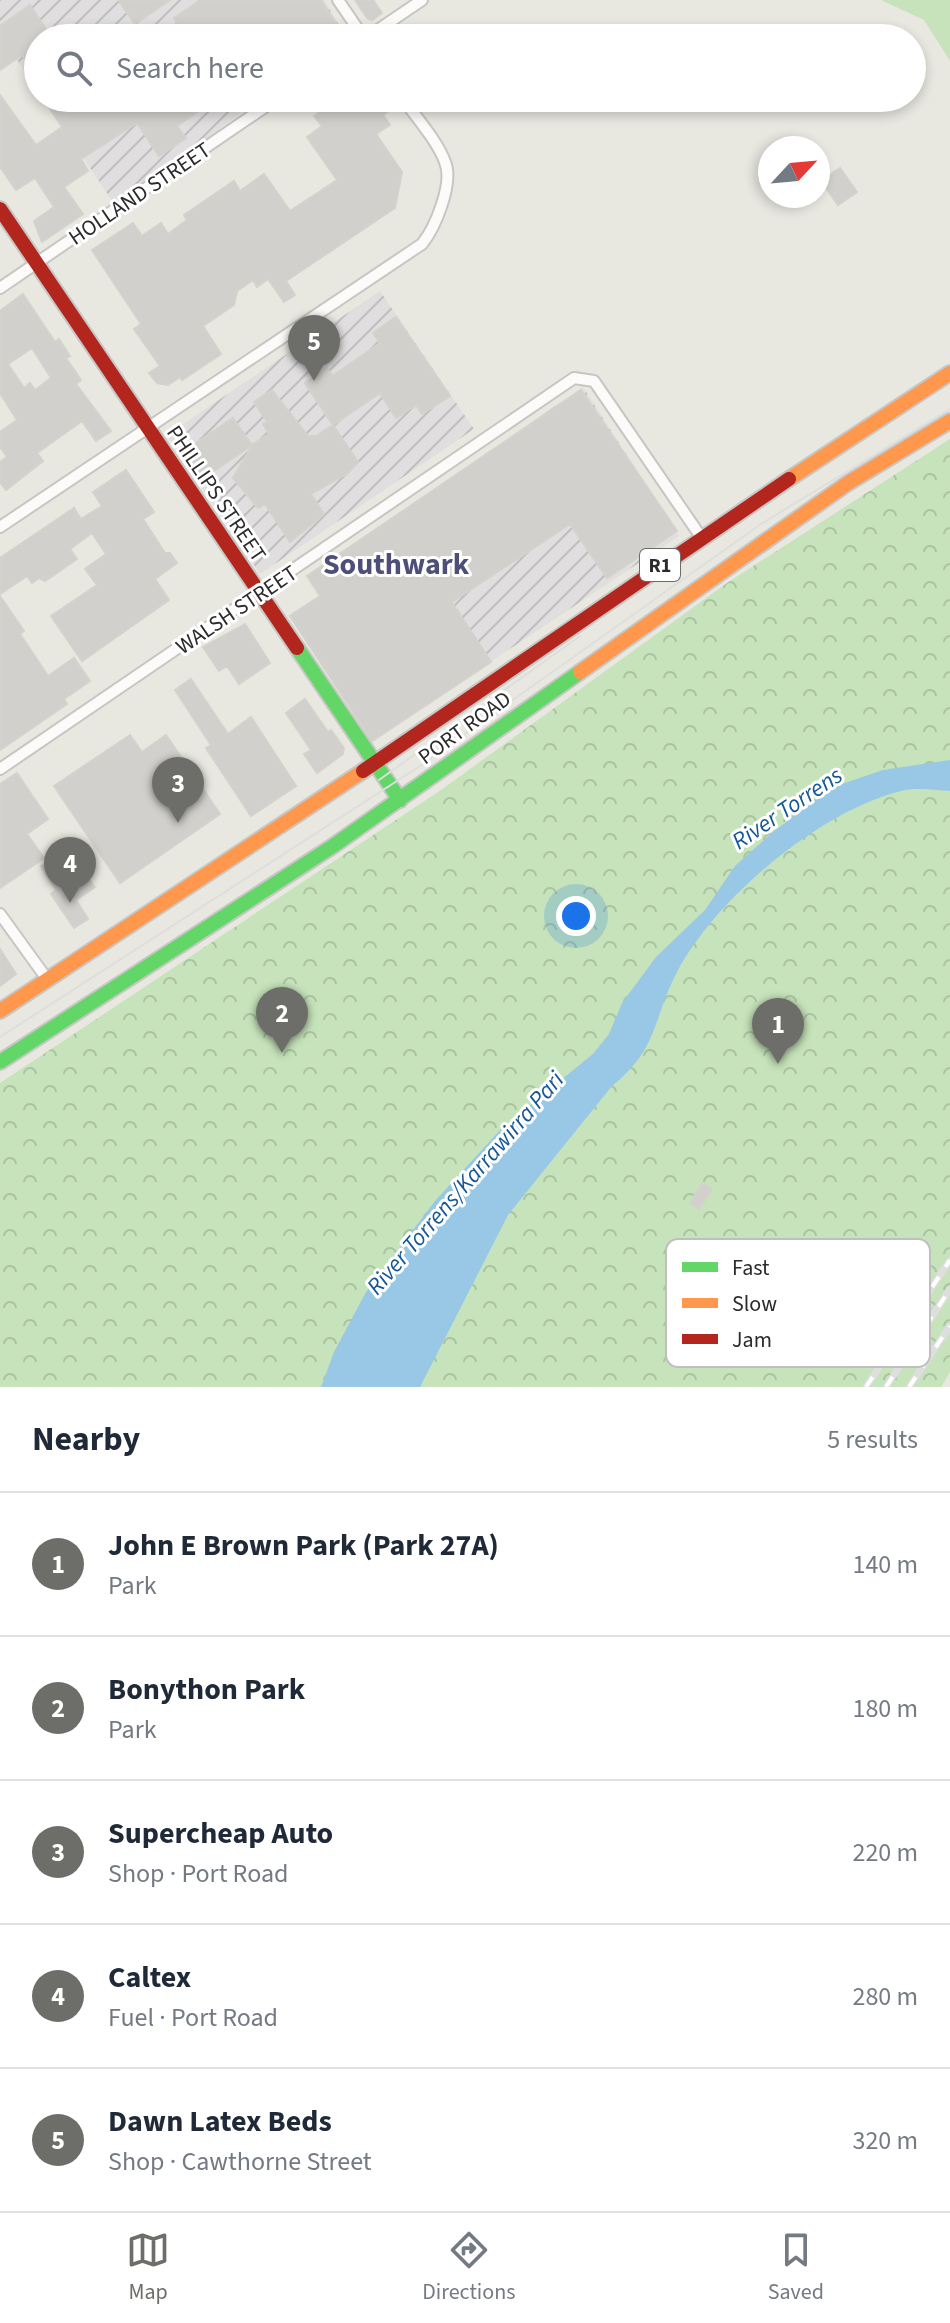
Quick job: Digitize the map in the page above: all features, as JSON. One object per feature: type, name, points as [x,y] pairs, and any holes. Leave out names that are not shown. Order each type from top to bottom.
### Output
[{"type":"main road","name":"PHILLIPS STREET","points":[[0,209],[400,800]]},
{"type":"main road","name":"PORT ROAD","points":[[0,1011],[375,763],[701,537],[950,373]]},
{"type":"main road","name":"PORT ROAD","points":[[0,1062],[400,800],[836,491],[950,421]]},
{"type":"street","points":[[338,0],[355,24]]},
{"type":"street","points":[[386,24],[422,0]]},
{"type":"street","name":"HOLLAND STREET","points":[[0,288],[257,112]]},
{"type":"street","points":[[0,527],[422,244],[436,227],[446,179],[446,163],[412,112]]},
{"type":"street","name":"WALSH STREET","points":[[0,769],[574,378],[594,381],[701,537]]},
{"type":"street","points":[[0,914],[47,979]]},
{"type":"shaded area","points":[[0,0],[324,0],[339,24],[24,24],[24,70],[0,35]]},
{"type":"shaded area","points":[[52,112],[242,112],[117,208]]},
{"type":"shaded area","points":[[380,291],[474,429],[260,574],[167,435]]},
{"type":"shaded area","points":[[583,387],[679,536],[387,731],[366,728],[291,613],[320,596],[307,576]]},
{"type":"green space","points":[[881,0],[950,0],[950,61],[924,20]]},
{"type":"green space","points":[[950,439],[950,1372],[941,1387],[0,1387],[0,1083],[441,790],[727,583]]},
{"type":"water","name":"River Torrens/Karrawirra Pari","points":[[950,760],[950,791],[901,791],[870,801],[837,817],[773,861],[717,915],[677,972],[653,1033],[638,1059],[612,1086],[508,1215],[420,1387],[321,1387],[334,1352],[366,1292],[435,1201],[502,1128],[593,1054],[609,1034],[622,1003],[656,957],[705,910],[735,866],[774,831],[836,786],[883,770]]},
{"type":"building","points":[[118,0],[170,0],[135,24]]},
{"type":"building","points":[[201,0],[321,0],[336,24],[178,24],[174,18]]},
{"type":"building","points":[[355,0],[373,0],[382,13],[372,20],[367,18]]},
{"type":"building","points":[[30,5],[43,24],[24,24],[24,58],[22,55],[0,70],[0,26]]},
{"type":"building","points":[[0,95],[36,145],[62,127],[52,112],[197,112],[177,126],[186,138],[159,156],[137,123],[81,159],[88,171],[64,187],[83,214],[42,242],[34,221],[54,207],[35,178],[16,190],[0,167]]},
{"type":"building","points":[[320,112],[387,112],[383,115],[390,125],[376,134],[402,172],[395,208],[286,281],[295,295],[284,302],[268,279],[257,287],[253,280],[237,291],[234,305],[203,326],[221,354],[182,380],[180,377],[168,385],[157,383],[149,373],[160,366],[134,329],[141,324],[92,250],[133,223],[142,236],[161,223],[168,234],[187,220],[184,215],[234,181],[240,191],[264,174],[290,211],[337,180],[307,137],[322,126],[314,116]]},
{"type":"building","points":[[840,168],[857,192],[838,205],[830,194],[830,175]]},
{"type":"building","points":[[23,294],[55,342],[59,339],[70,356],[66,358],[81,380],[76,384],[111,431],[96,441],[82,421],[37,453],[43,461],[6,490],[0,482],[0,462],[7,457],[0,447],[0,432],[17,420],[0,393],[0,311]],"holes":[[[32,348],[51,378],[35,390],[30,383],[24,388],[8,364]]]},
{"type":"building","points":[[396,317],[450,396],[422,414],[416,405],[396,418],[380,393],[333,425],[305,383],[327,368],[332,376],[380,343],[373,333]]},
{"type":"building","points":[[272,390],[308,436],[316,436],[333,425],[358,462],[348,473],[311,494],[324,514],[290,542],[265,504],[258,508],[233,478],[253,444],[269,434],[263,424],[267,422],[254,402]]},
{"type":"building","points":[[581,390],[677,531],[607,578],[570,524],[452,602],[491,662],[372,741],[290,616],[320,596],[307,576]]},
{"type":"building","points":[[233,418],[252,445],[199,481],[180,454]]},
{"type":"building","points":[[126,470],[154,512],[143,519],[165,553],[170,553],[177,563],[155,579],[169,600],[82,661],[51,616],[97,585],[85,569],[106,554],[92,533],[70,549],[77,559],[45,581],[39,578],[32,583],[27,576],[0,594],[0,558],[74,508],[81,519],[102,506],[93,492]]},
{"type":"building","points":[[0,596],[24,631],[20,634],[48,676],[74,658],[90,681],[64,699],[67,704],[0,750]]},
{"type":"building","points":[[245,624],[270,663],[239,684],[227,666],[219,671],[203,647]]},
{"type":"building","points":[[191,679],[228,734],[251,717],[296,786],[251,816],[206,748],[211,745],[175,690]]},
{"type":"building","points":[[305,699],[328,732],[331,730],[344,748],[343,754],[317,773],[304,754],[311,750],[286,713]]},
{"type":"building","points":[[130,735],[142,752],[166,735],[220,814],[120,883],[54,786]]},
{"type":"building","points":[[17,773],[48,819],[27,834],[44,858],[0,888],[0,784]]},
{"type":"building","points":[[65,851],[95,887],[76,900],[88,919],[74,928],[51,894],[56,890],[41,866]]},
{"type":"building","points":[[0,949],[16,974],[0,986]]},
{"type":"building","points":[[702,1183],[712,1189],[699,1209],[690,1203]]},
{"type":"tram line","points":[[0,1037],[414,770],[761,524],[950,409]]},
{"type":"tram line","points":[[379,780],[580,636]]},
{"type":"railway","points":[[930,1290],[950,1260]]},
{"type":"railway","points":[[930,1320],[950,1289]]},
{"type":"railway","points":[[930,1356],[950,1326]]},
{"type":"railway","points":[[866,1387],[879,1367]]},
{"type":"railway","points":[[886,1387],[899,1367]]},
{"type":"railway","points":[[909,1387],[922,1367]]},
{"type":"traffic: fast","points":[[297,648],[400,800]]},
{"type":"traffic: fast","points":[[0,1062],[333,846],[580,672]]},
{"type":"traffic: slow","points":[[789,479],[950,373]]},
{"type":"traffic: slow","points":[[580,672],[848,483],[950,421]]},
{"type":"traffic: slow","points":[[0,1011],[363,771]]},
{"type":"traffic: jam","points":[[0,209],[297,648]]},
{"type":"traffic: jam","points":[[363,771],[789,479]]},
{"type":"place","name":"Dawn Latex Beds","points":[[314,381]]},
{"type":"place","name":"Supercheap Auto","points":[[178,823]]},
{"type":"place","name":"Caltex","points":[[70,903]]},
{"type":"place","name":"Bonython Park","points":[[282,1053]]},
{"type":"place","name":"John E Brown Park (Park 27A)","points":[[778,1064]]},
{"type":"district","name":"Southwark","points":[[396,564]]},
{"type":"water label","name":"River Torrens","points":[[787,808]]}]
